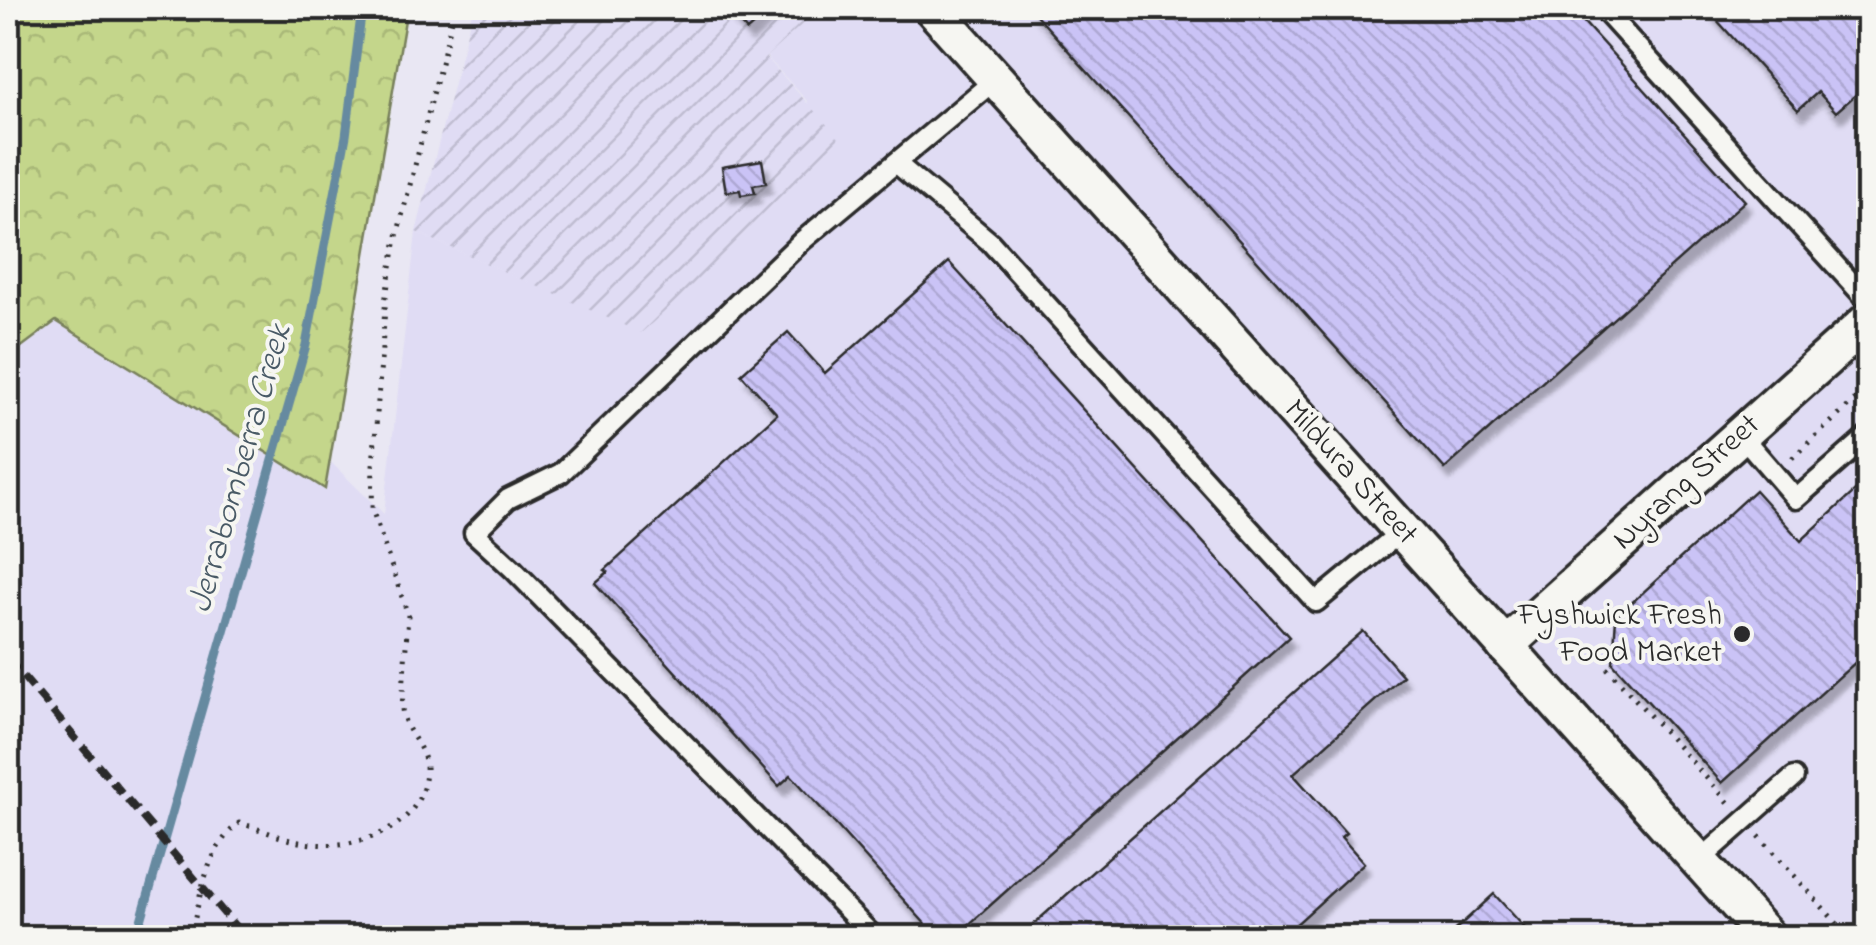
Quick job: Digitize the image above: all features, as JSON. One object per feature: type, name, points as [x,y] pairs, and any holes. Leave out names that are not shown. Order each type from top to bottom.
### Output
[{"type":"street","name":"Mildura Street","points":[[932,8],[1768,938]]},
{"type":"street","name":"Nyrang Street","points":[[1506,646],[1868,322]]},
{"type":"lane","points":[[1602,8],[1868,301]]},
{"type":"lane","points":[[875,938],[513,569],[474,534],[508,499],[561,472],[802,241],[996,79]]},
{"type":"lane","points":[[896,164],[990,242],[1316,602],[1402,531]]},
{"type":"lane","points":[[1741,435],[1796,499],[1868,436]]},
{"type":"lane","points":[[1699,861],[1794,777]]},
{"type":"path","points":[[190,938],[212,854],[224,835],[239,824],[294,842],[347,845],[402,822],[420,798],[426,770],[421,746],[402,718],[408,614],[372,509],[372,466],[386,296],[395,244],[455,8]]},
{"type":"path","points":[[880,8],[892,21]]},
{"type":"path","points":[[1775,473],[1868,388]]},
{"type":"path","points":[[1607,668],[1850,938]]},
{"type":"shaded area","points":[[473,8],[820,8],[766,57],[847,147],[641,333],[416,232]]},
{"type":"shaded area","points":[[820,8],[1868,8],[1868,937],[8,937],[8,148],[384,514],[416,232],[642,332],[808,102],[766,56]]},
{"type":"green space","points":[[8,8],[407,8],[325,489],[56,321],[8,357]]},
{"type":"building","points":[[726,8],[773,8],[747,31]]},
{"type":"building","points":[[1030,8],[1571,8],[1745,201],[1445,469]]},
{"type":"building","points":[[1706,8],[1868,8],[1868,84],[1836,112],[1818,92],[1798,110]]},
{"type":"building","points":[[762,160],[766,183],[753,185],[755,193],[726,192],[722,167]]},
{"type":"building","points":[[949,262],[1289,637],[954,938],[938,938],[791,775],[779,786],[595,583],[777,414],[741,374],[788,332],[825,373]]},
{"type":"building","name":"Fyshwick Fresh Food Market","points":[[1868,479],[1868,651],[1722,783],[1613,663],[1616,617],[1755,490],[1801,541]]},
{"type":"building","points":[[1363,631],[1403,676],[1293,774],[1346,833],[1341,837],[1364,863],[1281,938],[1018,938]]},
{"type":"building","points":[[1494,894],[1534,938],[1446,938]]},
{"type":"waterway","name":"Jerrabomberra Creek","points":[[136,938],[306,345],[346,136],[362,8]]},
{"type":"railway","points":[[8,659],[245,938]]},
{"type":"place","name":"Fyshwick Fresh Food Market","points":[[1742,634]]}]
